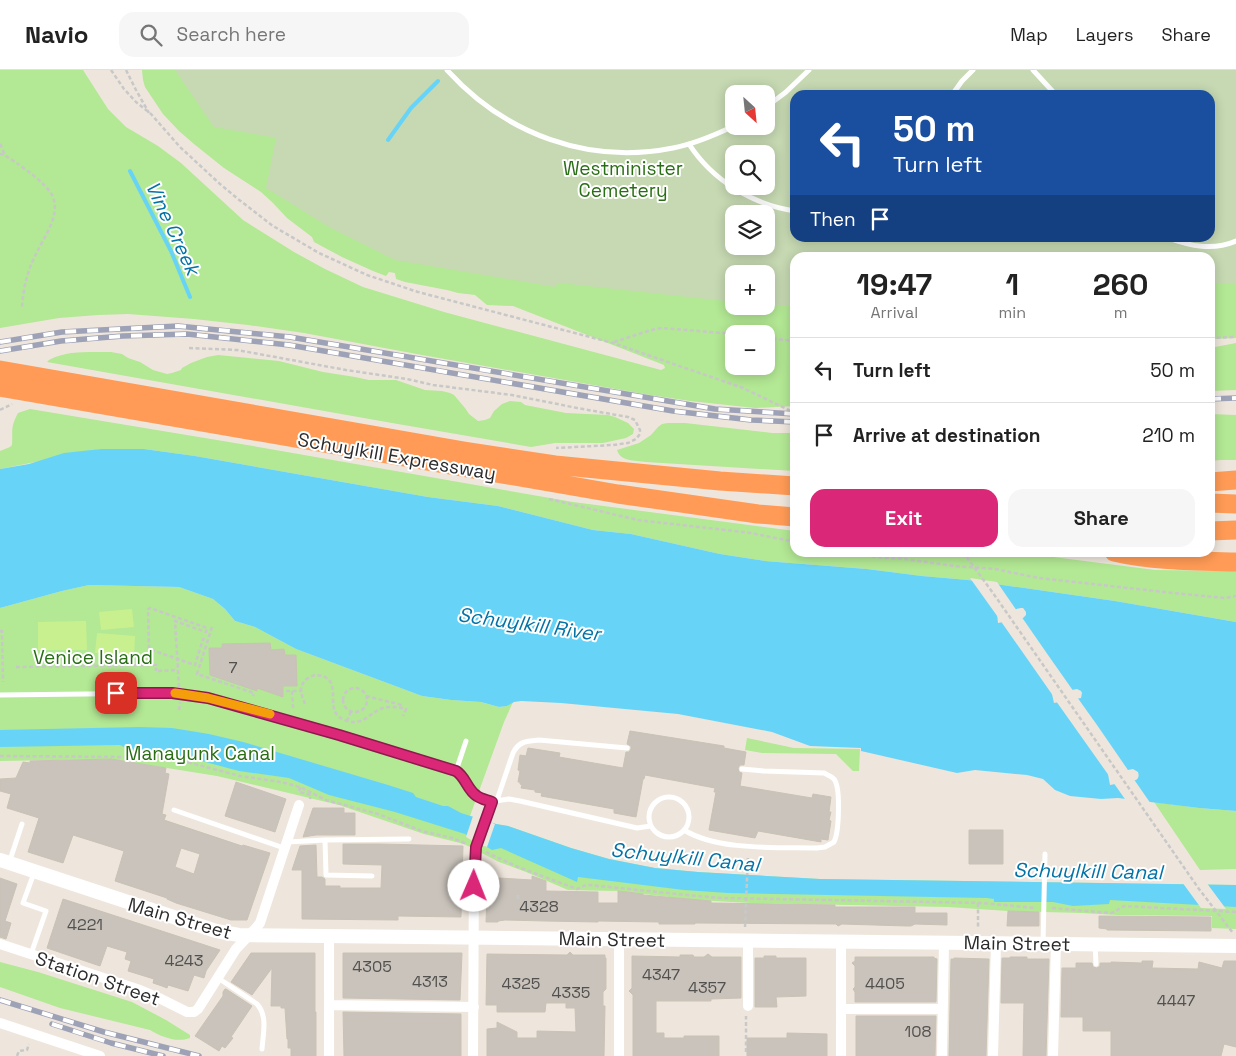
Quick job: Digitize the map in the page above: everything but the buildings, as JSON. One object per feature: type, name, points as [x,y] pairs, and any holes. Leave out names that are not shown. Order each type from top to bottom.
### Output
[{"type":"highway","name":"Schuylkill Expressway","points":[[0,370],[464,451],[555,465],[790,486]]},
{"type":"highway","name":"Schuylkill Expressway","points":[[0,387],[618,494],[790,516]]},
{"type":"highway","points":[[1215,482],[1236,480]]},
{"type":"highway","points":[[1215,503],[1236,504]]},
{"type":"highway","points":[[1215,531],[1236,530]]},
{"type":"highway","points":[[1140,557],[1236,562]]},
{"type":"street","points":[[218,978],[236,949],[260,923],[299,804]]},
{"type":"street","points":[[474,1056],[473,844],[485,820]]},
{"type":"street","name":"Main Street","points":[[5,862],[220,932],[249,936],[619,939],[747,934],[842,941],[1236,946]]},
{"type":"street","points":[[747,934],[748,1006]]},
{"type":"street","points":[[328,936],[329,1056]]},
{"type":"street","points":[[619,939],[619,1056]]},
{"type":"street","points":[[841,1056],[842,941]]},
{"type":"street","points":[[942,1056],[944,942]]},
{"type":"street","points":[[993,1056],[996,943]]},
{"type":"street","points":[[1049,943],[1058,991],[1053,1056]]},
{"type":"street","name":"Station Street","points":[[0,944],[140,990],[187,1012],[194,1012],[218,978]]},
{"type":"street","points":[[329,1005],[474,1007]]},
{"type":"street","points":[[841,1009],[942,1009]]},
{"type":"street","points":[[0,1023],[100,1056]]},
{"type":"lane","points":[[447,70],[491,110],[520,127],[563,144],[579,148],[621,152],[659,150],[689,144],[725,130]]},
{"type":"lane","points":[[775,100],[809,70]]},
{"type":"lane","points":[[956,90],[973,70]]},
{"type":"lane","points":[[1033,70],[1051,90]]},
{"type":"lane","points":[[689,144],[710,171],[733,187],[744,194],[773,206],[790,210]]},
{"type":"lane","points":[[1181,242],[1205,247],[1216,247],[1236,241]]},
{"type":"lane","points":[[0,695],[172,693],[208,698],[368,743],[456,771],[477,796],[494,801],[509,799],[637,828],[651,826]]},
{"type":"lane","points":[[485,820],[516,747],[521,743],[539,740],[627,748]]},
{"type":"lane","points":[[456,771],[466,741]]},
{"type":"lane","points":[[684,830],[698,837],[730,845],[817,848],[825,847],[834,842],[838,830],[838,791],[837,784],[830,775],[824,773],[742,769]]},
{"type":"lane","points":[[662,798],[675,798],[681,800],[686,805],[689,818],[684,830],[679,834],[673,836],[660,835],[651,826],[649,813],[656,802],[662,798]]},
{"type":"lane","points":[[174,810],[286,845],[325,840],[409,840]]},
{"type":"lane","points":[[5,862],[22,824]]},
{"type":"lane","points":[[325,840],[326,875],[372,876]]},
{"type":"lane","points":[[1045,854],[1044,907],[1049,943]]},
{"type":"lane","points":[[31,955],[46,911],[23,902],[34,872]]},
{"type":"lane","points":[[1095,944],[1096,964]]},
{"type":"lane","points":[[218,978],[257,1004],[261,1009],[264,1021],[262,1049]]},
{"type":"path","points":[[111,70],[124,89],[180,147],[238,199],[273,226],[319,253],[367,275],[418,292],[613,343],[743,388],[790,411]]},
{"type":"path","points":[[126,70],[150,114]]},
{"type":"path","points":[[0,144],[6,155],[49,191],[55,204],[52,220],[27,275],[23,290],[22,308]]},
{"type":"path","points":[[0,154],[6,155]]},
{"type":"path","points":[[613,343],[662,328],[725,333]]},
{"type":"path","points":[[1215,338],[1236,337]]},
{"type":"path","points":[[775,339],[790,340]]},
{"type":"path","points":[[189,348],[237,350],[433,385],[512,395],[628,417],[635,420],[640,430],[640,434],[628,443],[548,449]]},
{"type":"path","points":[[874,557],[994,569],[1040,578],[1173,593],[1225,598],[1236,596]]},
{"type":"path","points":[[967,557],[1199,889],[1236,936]]},
{"type":"path","points":[[178,686],[176,658],[175,621],[206,632],[207,628],[150,608],[148,609],[149,649],[176,658],[195,665],[203,639],[208,641]]},
{"type":"path","points":[[212,627],[197,674],[254,694],[253,696]]},
{"type":"path","points":[[0,631],[2,631],[3,682]]},
{"type":"path","points":[[124,665],[124,671]]},
{"type":"path","points":[[140,665],[140,671]]},
{"type":"path","points":[[19,672],[17,667],[35,666],[156,665],[157,671],[177,670]]},
{"type":"path","points":[[35,666],[35,672]]},
{"type":"path","points":[[51,666],[51,672]]},
{"type":"path","points":[[67,666],[67,672]]},
{"type":"path","points":[[88,666],[88,672]]},
{"type":"path","points":[[108,666],[108,671]]},
{"type":"path","points":[[305,704],[301,691],[304,682],[309,677],[316,675],[326,678],[330,682],[334,708],[345,722],[363,721],[377,710],[384,708],[406,709],[403,716]]},
{"type":"path","points":[[358,687],[366,696],[367,703],[358,712],[351,711],[345,707],[342,701],[343,696],[349,689],[358,687]]},
{"type":"path","points":[[286,691],[301,691]]},
{"type":"path","points":[[292,691],[293,708]]},
{"type":"path","points":[[366,696],[402,705],[401,708]]},
{"type":"path","points":[[345,722],[351,711]]},
{"type":"path","points":[[0,756],[162,757],[240,776],[300,787],[326,800],[378,814],[422,831],[473,844]]},
{"type":"path","points":[[300,787],[299,792],[311,795],[310,799]]},
{"type":"path","points":[[747,934],[745,923],[748,848]]},
{"type":"path","points":[[485,852],[518,868],[577,889],[590,885],[722,898],[978,903],[1111,913],[1125,906],[1236,912]]},
{"type":"path","points":[[518,894],[518,899]]},
{"type":"path","points":[[978,903],[978,928]]},
{"type":"path","points":[[746,1052],[748,1006]]},
{"type":"path","points":[[17,1056],[18,1051],[27,1050],[30,1042]]},
{"type":"green space","points":[[0,70],[83,70],[108,109],[126,127],[158,146],[181,163],[243,220],[294,252],[363,287],[444,312],[661,370],[665,368],[664,365],[513,306],[487,305],[475,295],[405,282],[396,279],[395,273],[389,272],[386,276],[342,257],[314,242],[312,237],[287,218],[261,192],[224,168],[179,131],[163,114],[145,87],[142,70],[203,70],[725,212],[725,255],[761,255],[790,264],[790,406],[755,408],[690,401],[304,333],[248,325],[128,314],[59,318],[0,328]]},
{"type":"green space","name":"Westminister Cemetery","points":[[175,70],[1236,70],[1236,283],[1215,284],[1215,252],[790,252],[790,305],[775,306],[775,265],[725,265],[725,301],[559,283],[555,287],[395,260],[329,227],[266,188],[276,138],[214,127]]},
{"type":"green space","points":[[1215,272],[1236,275],[1236,338],[1215,339]]},
{"type":"green space","points":[[1236,343],[1236,390],[1215,391],[1215,347]]},
{"type":"green space","points":[[77,352],[111,352],[122,354],[153,370],[167,374],[181,370],[191,363],[207,357],[218,355],[279,361],[323,372],[369,380],[396,380],[425,390],[450,393],[478,421],[490,418],[494,411],[502,404],[510,401],[566,413],[608,415],[628,423],[634,429],[633,434],[626,438],[603,443],[555,443],[531,447],[47,362],[55,357]]},
{"type":"green space","points":[[30,409],[573,502],[790,530],[790,557],[1054,557],[1155,570],[1236,571],[1236,622],[1115,601],[968,580],[867,569],[765,561],[720,554],[631,534],[593,530],[498,506],[428,497],[195,456],[144,449],[101,449],[0,469],[0,451],[12,445],[13,426],[18,413]]},
{"type":"green space","points":[[1215,414],[1236,415],[1236,460],[1215,461]]},
{"type":"green space","points":[[685,423],[772,433],[790,433],[790,471],[646,462],[628,460],[619,454],[617,450],[639,443],[662,424]]},
{"type":"green space","name":"Venice Island","points":[[89,585],[179,587],[213,599],[235,621],[255,627],[296,649],[422,696],[481,702],[499,707],[507,706],[513,702],[470,816],[508,826],[571,848],[609,859],[655,868],[820,879],[1236,885],[1236,929],[1212,928],[1212,916],[1117,915],[948,907],[751,903],[696,900],[617,891],[568,890],[499,862],[464,844],[424,834],[339,805],[217,776],[111,759],[0,761],[0,608]]},
{"type":"green space","points":[[132,609],[134,627],[101,630],[99,612]]},
{"type":"green space","points":[[86,621],[87,650],[38,650],[38,622]]},
{"type":"green space","points":[[97,633],[135,636],[134,655],[95,653]]},
{"type":"green space","points":[[747,738],[794,748],[860,749],[859,771],[853,771],[836,754],[762,753],[745,750]]},
{"type":"green space","points":[[1154,802],[1236,811],[1236,869],[1200,870]]},
{"type":"green space","points":[[0,962],[132,1002],[166,1020],[190,1035],[190,1038],[180,1040],[169,1038],[150,1030],[60,1008],[0,987]]},
{"type":"water","name":"Schuylkill River","points":[[101,449],[144,449],[195,456],[428,497],[498,506],[593,530],[631,534],[720,554],[765,561],[867,569],[968,580],[1115,601],[1236,622],[1236,811],[1118,798],[1101,799],[1070,796],[1055,790],[1043,779],[1027,775],[975,770],[957,773],[861,751],[861,748],[810,746],[772,732],[678,714],[521,701],[499,707],[481,702],[422,696],[296,649],[255,627],[235,621],[213,599],[179,587],[89,585],[0,608],[0,469],[29,464],[64,453]],"holes":[[[1021,608],[1026,612],[1023,618],[998,623],[997,613]],[[1077,689],[1082,693],[1081,698],[1054,703],[1052,694]],[[1133,769],[1139,775],[1136,780],[1110,785],[1108,774]]]},
{"type":"water","name":"Manayunk Canal","points":[[172,728],[243,742],[413,793],[416,797],[448,806],[461,813],[508,826],[571,848],[609,859],[655,868],[820,879],[1236,885],[1236,907],[1110,900],[1109,904],[1073,906],[1053,902],[994,902],[994,899],[987,898],[728,893],[684,890],[578,877],[577,882],[501,848],[492,850],[465,834],[395,812],[329,795],[289,778],[239,771],[164,752],[130,750],[120,745],[0,747],[0,730]]},
{"type":"pier","points":[[970,578],[997,582],[1017,611],[999,615],[1000,620]]},
{"type":"pier","points":[[1021,616],[1074,692],[1055,696],[1056,700],[1000,620]]},
{"type":"pier","points":[[1077,697],[1130,773],[1111,776],[1112,780],[1056,701]]},
{"type":"pier","points":[[1133,778],[1151,804],[1127,802],[1113,782]]},
{"type":"pier","points":[[473,816],[495,824],[487,847],[466,837]]},
{"type":"pier","points":[[1182,882],[1206,882],[1226,909],[1201,908]]},
{"type":"waterway","points":[[388,140],[411,108],[438,81]]},
{"type":"waterway","name":"Vine Creek","points":[[130,171],[171,251],[190,297]]},
{"type":"railway","points":[[0,342],[62,332],[178,326],[290,337],[715,409],[790,414]]},
{"type":"railway","points":[[0,351],[61,341],[123,336],[187,334],[289,345],[673,411],[751,420],[790,422]]},
{"type":"railway","points":[[1215,399],[1236,398]]},
{"type":"railway","points":[[0,1000],[104,1032],[199,1056]]},
{"type":"railway","points":[[52,1024],[111,1043],[163,1056]]},
{"type":"slow traffic","points":[[175,693],[208,698],[270,714]]},
{"type":"route","points":[[116,693],[180,693],[208,698],[377,746],[456,771],[472,792],[492,802],[476,847],[474,886]]},
{"type":"water label","name":"Schuylkill Canal","points":[[685,857]]},
{"type":"water label","name":"Schuylkill Canal","points":[[1088,871]]}]
